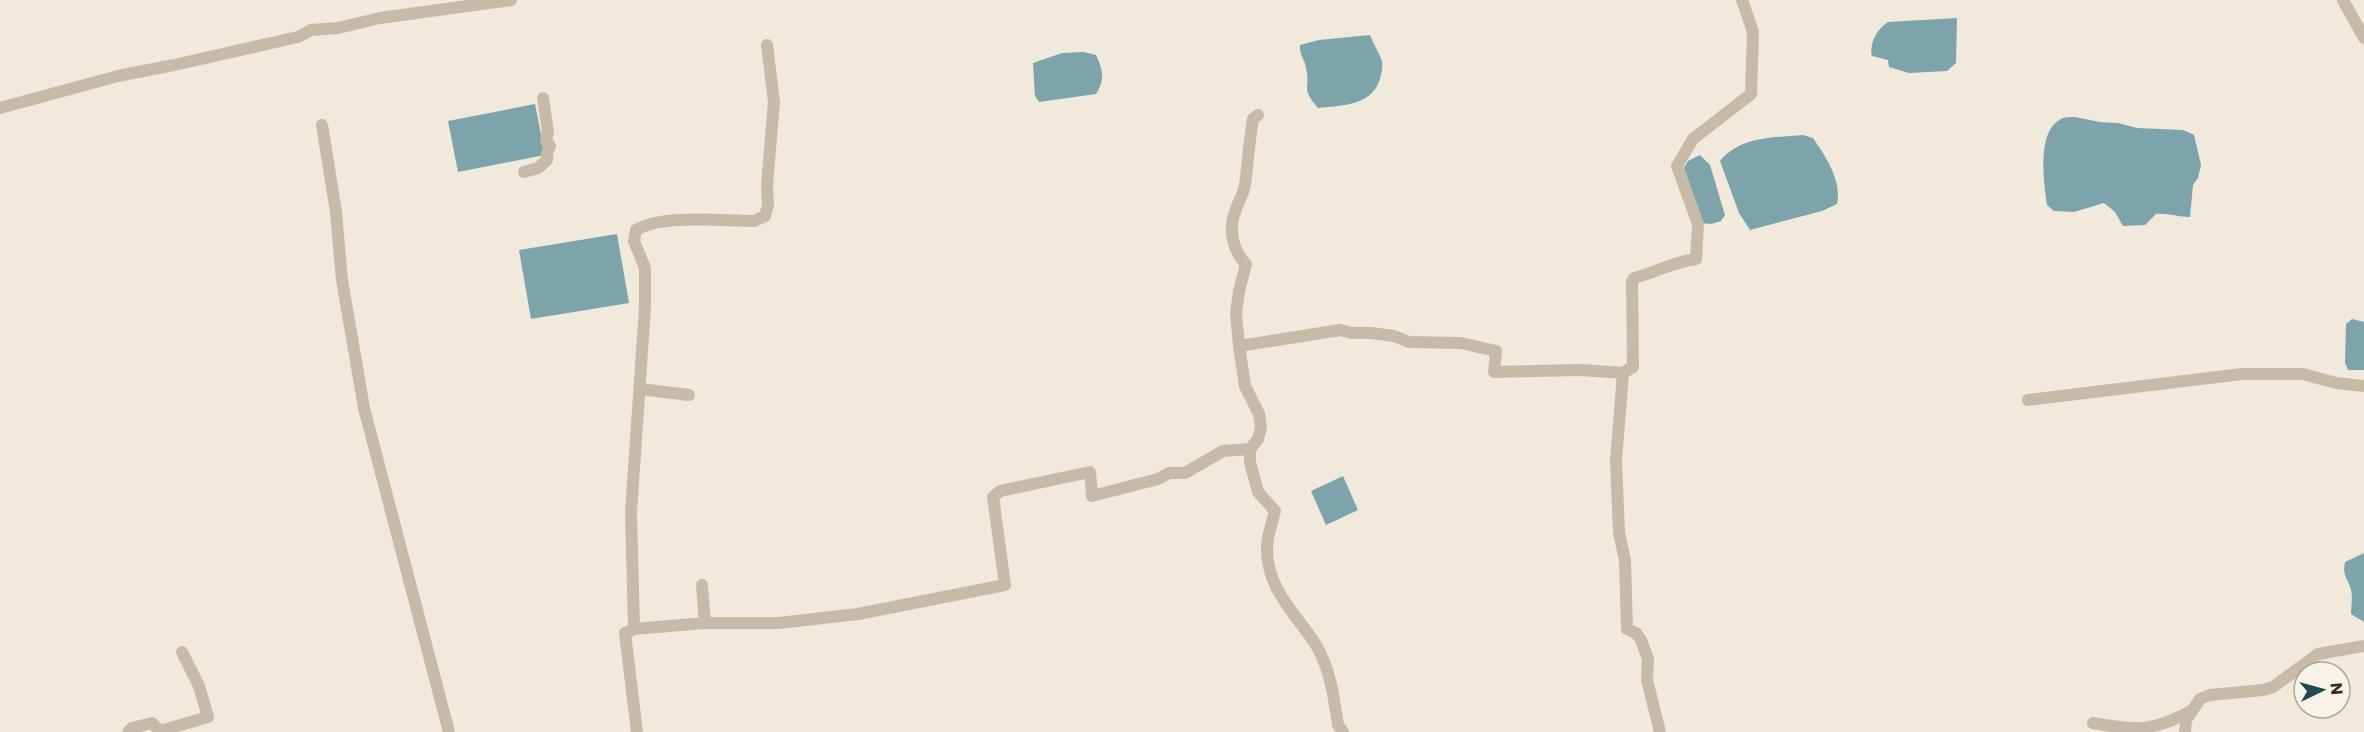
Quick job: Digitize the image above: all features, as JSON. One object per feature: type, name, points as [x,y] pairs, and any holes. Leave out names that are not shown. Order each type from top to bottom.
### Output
[{"type":"street","points":[[0,108],[118,76],[298,37],[311,30],[338,28],[421,11],[511,0]]},
{"type":"street","points":[[1239,346],[1340,330],[1394,336],[1409,342],[1461,344],[1496,351],[1494,372],[1582,370],[1623,373],[1633,367],[1632,282],[1634,278],[1674,262],[1696,259],[1698,224],[1677,166],[1694,139],[1750,94],[1753,32],[1742,0]]},
{"type":"street","points":[[2343,0],[2364,38]]},
{"type":"street","points":[[634,629],[631,512],[645,297],[645,268],[634,241],[636,230],[661,221],[754,221],[765,216],[768,205],[767,186],[774,102],[767,45]]},
{"type":"street","points":[[524,172],[538,168],[547,160],[550,146],[546,141],[548,132],[543,98]]},
{"type":"street","points":[[1258,115],[1253,119],[1245,186],[1241,202],[1235,212],[1233,228],[1233,244],[1238,256],[1246,264],[1236,313],[1239,346],[1245,386],[1259,414],[1261,427],[1258,439],[1250,449],[1250,462],[1258,492],[1275,511],[1267,547],[1269,566],[1275,585],[1284,602],[1316,646],[1326,666],[1338,725],[1343,732]]},
{"type":"street","points":[[322,125],[336,212],[346,302],[364,408],[449,732]]},
{"type":"street","points":[[1623,373],[1617,460],[1619,533],[1625,560],[1627,629],[1636,633],[1641,640],[1648,659],[1647,680],[1660,732]]},
{"type":"street","points":[[2028,400],[2242,374],[2303,374],[2336,383],[2364,386]]},
{"type":"street","points":[[640,390],[689,395]]},
{"type":"street","points":[[637,732],[625,633],[634,629],[705,623],[779,623],[858,614],[1005,585],[993,497],[1000,491],[1090,472],[1092,496],[1158,479],[1169,473],[1185,473],[1223,451],[1250,449]]},
{"type":"street","points":[[702,585],[705,623]]},
{"type":"street","points":[[2185,732],[2186,720],[2200,699],[2210,695],[2263,690],[2272,687],[2318,654],[2364,646]]},
{"type":"street","points":[[128,732],[132,728],[152,723],[160,731],[208,717],[199,686],[182,652]]},
{"type":"street","points":[[2093,723],[2139,732],[2170,725],[2192,710]]},
{"type":"water","points":[[1957,18],[1956,63],[1947,71],[1909,73],[1889,67],[1888,60],[1872,56],[1875,36],[1888,22]]},
{"type":"water","points":[[1370,35],[1382,65],[1381,75],[1372,93],[1357,102],[1318,108],[1309,96],[1300,45],[1319,40]]},
{"type":"water","points":[[1083,52],[1096,55],[1100,65],[1102,79],[1096,94],[1039,102],[1035,96],[1033,63],[1062,53]]},
{"type":"water","points":[[535,104],[545,155],[458,172],[448,121]]},
{"type":"water","points":[[2075,117],[2137,128],[2183,130],[2194,135],[2201,165],[2198,178],[2193,185],[2190,217],[2156,214],[2145,225],[2123,226],[2115,212],[2104,203],[2074,212],[2054,211],[2047,205],[2044,158],[2048,134],[2053,125],[2061,119]]},
{"type":"water","points":[[1803,135],[1813,138],[1832,170],[1837,187],[1837,204],[1822,211],[1750,230],[1739,213],[1720,161],[1737,147],[1747,143],[1769,138]]},
{"type":"water","points":[[1700,155],[1710,165],[1725,215],[1721,221],[1711,224],[1700,223],[1684,168],[1688,161]]},
{"type":"water","points":[[617,234],[629,303],[531,319],[519,250]]},
{"type":"water","points":[[2352,319],[2364,322],[2364,370],[2348,370],[2345,363],[2346,324]]},
{"type":"water","points":[[1343,476],[1358,510],[1326,525],[1311,491]]},
{"type":"water","points":[[2364,553],[2364,622],[2351,614],[2352,593],[2344,571],[2345,562]]}]
